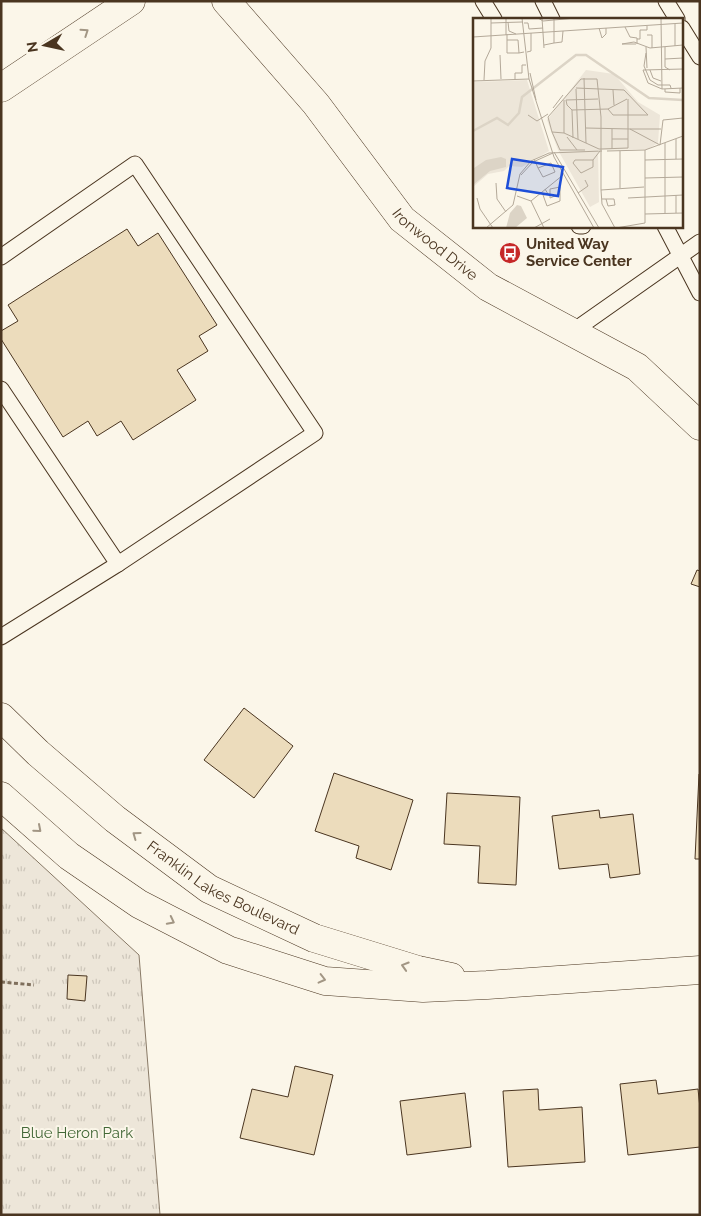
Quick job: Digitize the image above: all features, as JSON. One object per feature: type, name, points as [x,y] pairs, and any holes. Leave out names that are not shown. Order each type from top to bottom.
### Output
[{"type":"street","points":[[1,88],[131,1]]},
{"type":"street","name":"Ironwood Drive","points":[[226,1],[316,104],[402,219],[488,287],[637,367],[700,426]]},
{"type":"street","name":"Franklin Lakes Boulevard","points":[[1,717],[38,753],[115,820],[209,889],[314,938],[418,970],[487,985]]},
{"type":"street","name":"Franklin Lakes Boulevard","points":[[1,796],[69,856],[139,904],[228,950],[325,981],[422,988],[700,970]]},
{"type":"lane","points":[[483,1],[493,18]]},
{"type":"lane","points":[[543,1],[552,18]]},
{"type":"lane","points":[[666,1],[676,18]]},
{"type":"lane","points":[[684,31],[700,57]]},
{"type":"lane","points":[[1,257],[135,164],[316,433],[118,564],[1,637]]},
{"type":"lane","points":[[666,228],[700,293]]},
{"type":"lane","points":[[572,332],[700,242]]},
{"type":"lane","points":[[1,389],[118,564]]},
{"type":"path","points":[[1,982],[34,985]]},
{"type":"green space","name":"Blue Heron Park","points":[[1,828],[139,955],[160,1215],[1,1215]]},
{"type":"building","points":[[127,229],[138,246],[158,233],[217,325],[199,336],[208,351],[177,370],[196,400],[133,440],[121,421],[97,436],[88,421],[63,437],[1,339],[1,331],[18,321],[8,305]]},
{"type":"building","points":[[697,570],[700,571],[700,587],[691,584]]},
{"type":"building","points":[[244,708],[293,746],[254,798],[204,760]]},
{"type":"building","points":[[334,773],[413,800],[391,870],[356,858],[359,846],[315,831]]},
{"type":"building","points":[[699,774],[700,859],[695,859]]},
{"type":"building","points":[[447,793],[520,797],[516,885],[478,883],[480,846],[444,844]]},
{"type":"building","points":[[599,810],[600,818],[633,814],[640,874],[610,878],[608,864],[559,869],[552,816]]},
{"type":"building","points":[[68,975],[87,976],[85,1001],[67,999]]},
{"type":"building","points":[[295,1066],[333,1075],[314,1155],[240,1138],[252,1089],[288,1097]]},
{"type":"building","points":[[656,1080],[658,1094],[698,1089],[700,1147],[628,1155],[620,1084]]},
{"type":"building","points":[[538,1089],[539,1110],[582,1107],[585,1162],[508,1167],[503,1091]]},
{"type":"building","points":[[465,1093],[471,1147],[407,1155],[400,1101]]},
{"type":"place","name":"United Way Service Center","points":[[510,253]]}]
